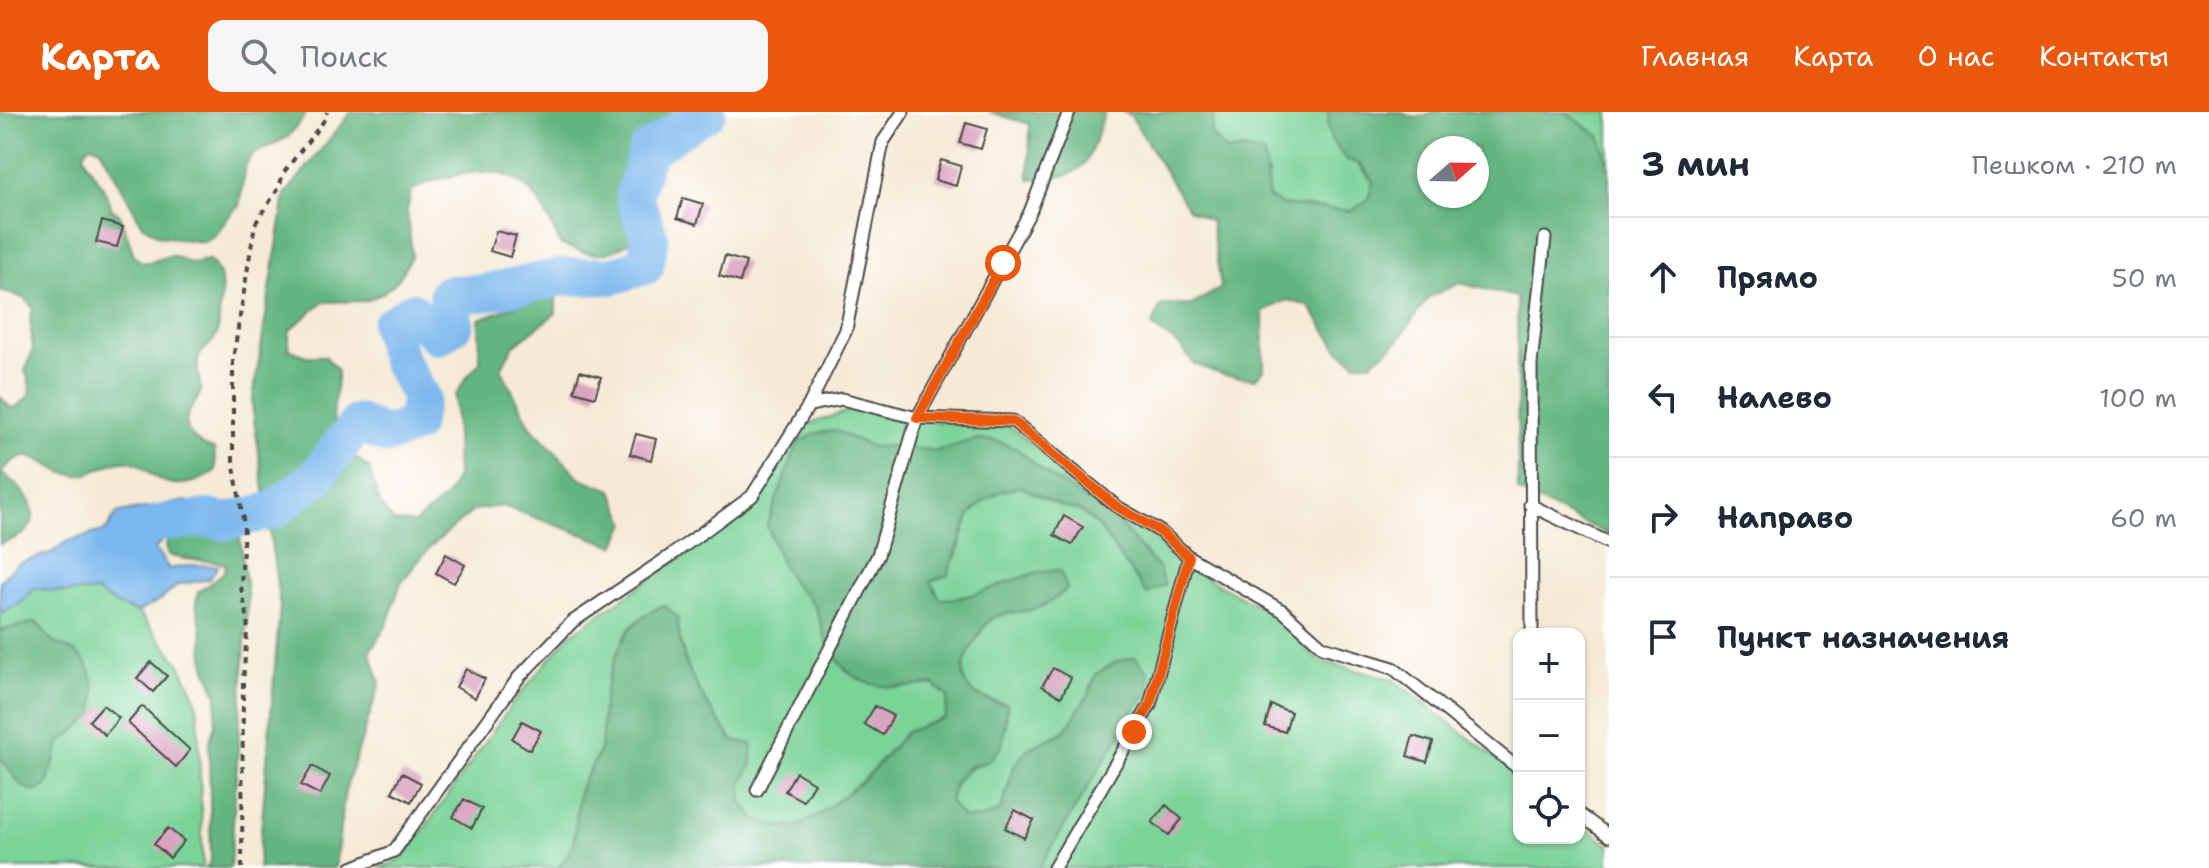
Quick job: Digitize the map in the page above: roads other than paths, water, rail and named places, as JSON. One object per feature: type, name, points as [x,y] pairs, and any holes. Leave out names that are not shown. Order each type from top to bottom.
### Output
[{"type":"lane","points":[[352,868],[394,851],[519,677],[572,622],[752,496],[809,405],[846,330],[883,142],[903,112]]},
{"type":"lane","points":[[757,790],[878,555],[917,418],[1030,212],[1069,112]]},
{"type":"lane","points":[[1532,628],[1531,364],[1545,238]]},
{"type":"lane","points":[[809,405],[842,399],[917,418],[1013,421],[1116,506],[1161,532],[1189,557],[1283,611],[1323,647],[1393,668],[1513,764]]},
{"type":"lane","points":[[1530,505],[1609,543]]},
{"type":"lane","points":[[1054,868],[1150,705],[1189,557]]},
{"type":"lane","points":[[1585,818],[1609,836]]},
{"type":"water","points":[[186,501],[208,508],[205,525],[169,533],[155,549],[169,569],[192,565],[218,566],[209,579],[177,585],[162,599],[138,612],[117,605],[97,592],[34,588],[21,603],[0,613],[0,581],[17,564],[53,552],[66,542],[106,530],[117,513]]},
{"type":"waterway","points":[[156,524],[208,518],[225,522],[274,510],[316,477],[358,423],[386,435],[414,425],[421,397],[398,357],[390,326],[412,311],[438,336],[455,324],[448,294],[483,293],[564,277],[611,276],[645,266],[650,239],[634,196],[647,151],[707,112]]}]
